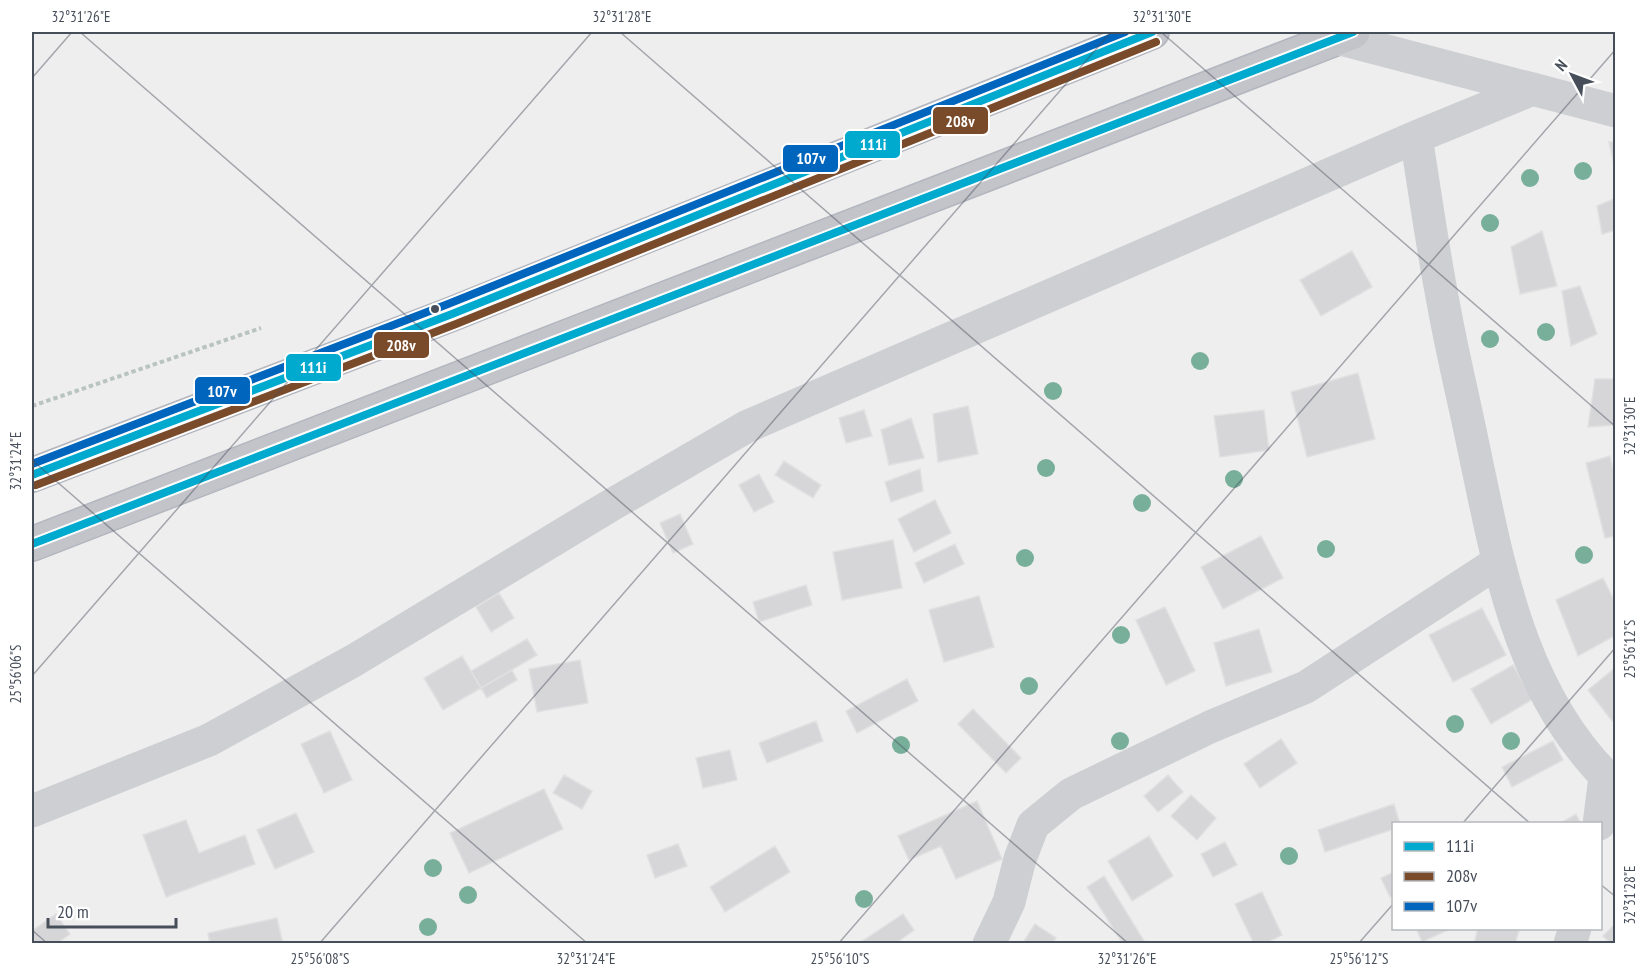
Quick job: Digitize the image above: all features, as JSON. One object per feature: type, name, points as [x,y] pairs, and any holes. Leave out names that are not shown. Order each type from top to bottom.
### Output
[{"type":"highway","points":[[32,475],[452,314],[1152,32]]},
{"type":"highway","points":[[32,544],[1345,35]]},
{"type":"street","points":[[1345,35],[1613,108]]},
{"type":"street","points":[[32,811],[209,740],[353,660],[746,427],[1533,88]]},
{"type":"street","points":[[1416,137],[1444,307],[1498,562],[1517,628],[1546,697],[1574,738],[1610,781],[1600,822]]},
{"type":"street","points":[[989,944],[1009,902],[1020,859],[1033,825],[1071,794],[1210,727],[1306,687],[1498,562]]},
{"type":"path","points":[[32,406],[261,328]]},
{"type":"building","points":[[1609,142],[1616,142],[1616,174]]},
{"type":"building","points":[[1616,198],[1616,230],[1602,234],[1597,206]]},
{"type":"building","points":[[1542,231],[1557,286],[1520,294],[1511,247]]},
{"type":"building","points":[[1352,251],[1372,287],[1321,316],[1300,280]]},
{"type":"building","points":[[1580,286],[1597,334],[1571,346],[1562,291]]},
{"type":"building","points":[[1358,373],[1375,439],[1307,457],[1291,392]]},
{"type":"building","points":[[1595,379],[1616,379],[1616,425],[1588,427]]},
{"type":"building","points":[[968,406],[978,454],[938,462],[933,414]]},
{"type":"building","points":[[864,410],[872,436],[846,443],[839,418]]},
{"type":"building","points":[[1264,410],[1269,450],[1220,457],[1214,416]]},
{"type":"building","points":[[911,418],[924,458],[889,465],[881,430]]},
{"type":"building","points":[[1610,456],[1616,481],[1616,536],[1605,538],[1586,463]]},
{"type":"building","points":[[784,461],[821,485],[813,498],[775,475]]},
{"type":"building","points":[[920,469],[923,491],[891,502],[885,482]]},
{"type":"building","points":[[759,474],[774,502],[754,512],[739,485]]},
{"type":"building","points":[[935,500],[951,533],[914,552],[898,519]]},
{"type":"building","points":[[680,514],[693,544],[673,553],[660,523]]},
{"type":"building","points":[[1261,536],[1283,578],[1223,609],[1201,567]]},
{"type":"building","points":[[893,540],[902,588],[842,600],[833,552]]},
{"type":"building","points":[[955,544],[964,564],[924,583],[915,563]]},
{"type":"building","points":[[1603,578],[1616,604],[1616,635],[1578,656],[1556,600]]},
{"type":"building","points":[[806,585],[812,605],[759,622],[753,602]]},
{"type":"building","points":[[499,593],[514,618],[491,632],[476,607]]},
{"type":"building","points":[[979,596],[994,647],[944,662],[929,610]]},
{"type":"building","points":[[1165,607],[1195,671],[1166,685],[1136,620]]},
{"type":"building","points":[[1482,608],[1506,655],[1453,682],[1429,635]]},
{"type":"building","points":[[1259,629],[1272,672],[1226,686],[1214,643]]},
{"type":"building","points":[[527,639],[537,655],[481,688],[471,671]]},
{"type":"building","points":[[462,656],[481,688],[443,710],[424,678]]},
{"type":"building","points":[[580,660],[588,703],[537,712],[529,669]]},
{"type":"building","points":[[1513,665],[1533,699],[1491,724],[1471,689]]},
{"type":"building","points":[[1616,667],[1616,718],[1612,721],[1588,690]]},
{"type":"building","points":[[512,670],[517,680],[487,698],[481,688]]},
{"type":"building","points":[[907,679],[918,701],[857,733],[846,711]]},
{"type":"building","points":[[973,709],[1021,758],[1006,773],[958,724]]},
{"type":"building","points":[[816,721],[823,741],[767,763],[759,743]]},
{"type":"building","points":[[330,731],[352,780],[324,793],[301,744]]},
{"type":"building","points":[[1281,739],[1297,763],[1260,788],[1244,764]]},
{"type":"building","points":[[1553,741],[1563,760],[1512,787],[1502,767]]},
{"type":"building","points":[[730,750],[737,780],[703,788],[696,758]]},
{"type":"building","points":[[564,775],[592,791],[582,809],[553,793]]},
{"type":"building","points":[[1168,775],[1183,792],[1158,812],[1144,796]]},
{"type":"building","points":[[544,789],[563,829],[469,873],[450,833]]},
{"type":"building","points":[[1191,795],[1216,818],[1197,840],[1171,816]]},
{"type":"building","points":[[977,801],[1002,859],[956,879],[941,846],[909,860],[898,836]]},
{"type":"building","points":[[1394,804],[1399,822],[1392,822],[1392,830],[1325,852],[1318,830]]},
{"type":"building","points":[[296,813],[314,852],[275,869],[257,830]]},
{"type":"building","points":[[1576,814],[1580,822],[1562,822]]},
{"type":"building","points":[[186,820],[199,853],[245,835],[255,864],[166,897],[143,835]]},
{"type":"building","points":[[1149,836],[1173,876],[1132,901],[1108,861]]},
{"type":"building","points":[[1225,842],[1237,865],[1213,877],[1201,854]]},
{"type":"building","points":[[678,844],[687,866],[655,878],[647,855]]},
{"type":"building","points":[[775,846],[790,872],[725,912],[710,887]]},
{"type":"building","points":[[1392,873],[1392,896],[1390,897],[1381,878]]},
{"type":"building","points":[[1104,876],[1146,944],[1123,944],[1087,887]]},
{"type":"building","points":[[1262,892],[1282,935],[1264,944],[1254,944],[1235,904]]},
{"type":"building","points":[[56,914],[70,934],[56,944],[32,944],[32,931]]},
{"type":"building","points":[[903,914],[914,930],[895,944],[858,944]]},
{"type":"building","points":[[277,918],[283,944],[210,944],[208,933]]},
{"type":"building","points":[[1035,924],[1056,938],[1052,944],[1022,944]]},
{"type":"building","points":[[1615,924],[1616,944],[1611,944],[1603,936]]},
{"type":"building","points":[[1417,930],[1448,930],[1422,942]]},
{"type":"building","points":[[1478,930],[1519,931],[1515,944],[1474,944]]},
{"type":"transit line","name":"107v","points":[[32,464],[448,304],[1125,32]]},
{"type":"transit line","name":"111i","points":[[32,475],[452,314],[1152,32]]},
{"type":"transit line","name":"111i","points":[[32,544],[1353,32]]},
{"type":"transit line","name":"208v","points":[[36,485],[456,324],[1156,42]]}]
